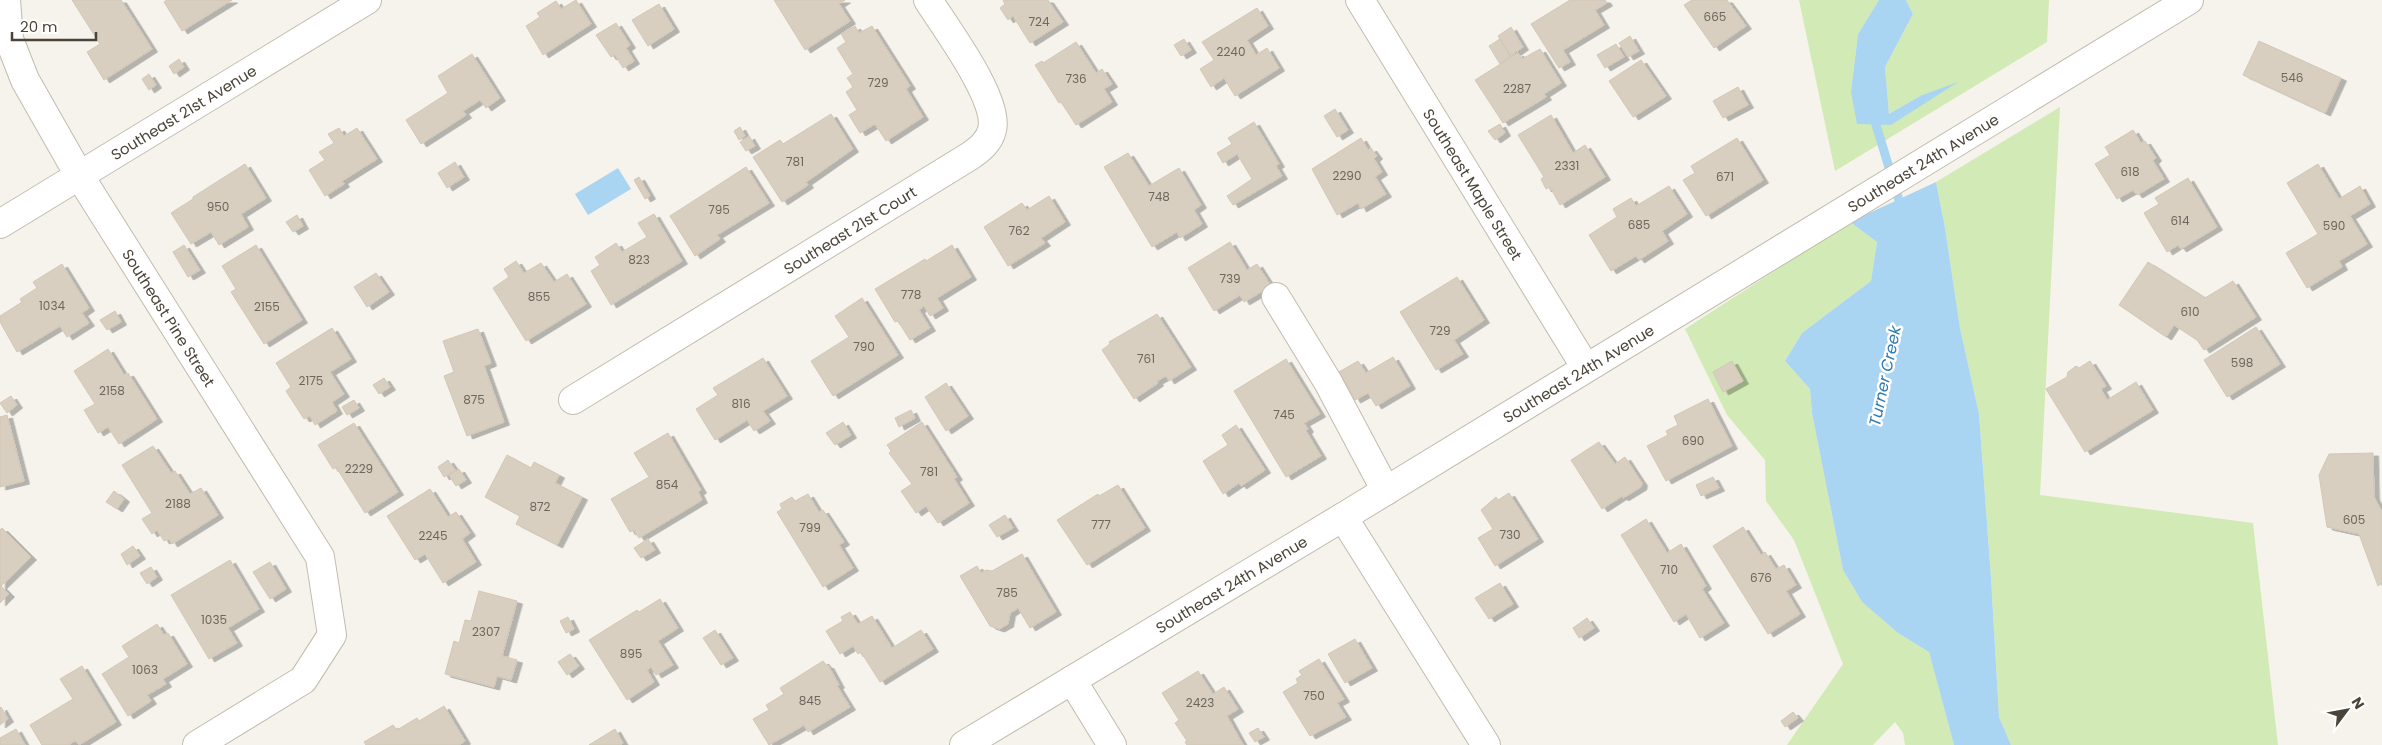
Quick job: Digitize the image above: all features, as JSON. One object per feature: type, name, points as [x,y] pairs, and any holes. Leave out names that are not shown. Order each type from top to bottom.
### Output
[{"type":"street","name":"Southeast Pine Street","points":[[6,0],[10,39],[25,80],[79,175],[320,557],[332,635],[303,680],[197,745]]},
{"type":"street","name":"Southeast 21st Avenue","points":[[0,224],[367,0]]},
{"type":"street","name":"Southeast 21st Court","points":[[573,400],[970,156],[986,144],[993,129],[992,110],[985,91],[928,0]]},
{"type":"street","name":"Southeast Maple Street","points":[[1360,0],[1586,368]]},
{"type":"street","name":"Southeast 24th Avenue","points":[[964,745],[1386,491],[2189,0]]},
{"type":"street","points":[[1276,297],[1328,382],[1386,491]]},
{"type":"street","points":[[1343,517],[1486,745]]},
{"type":"street","points":[[1072,680],[1112,745]]},
{"type":"green space","points":[[1799,0],[1879,0],[1858,34],[1851,92],[1891,125],[1920,96],[1889,114],[1885,67],[1913,14],[1906,0],[2049,0],[2047,42],[1835,171]]},
{"type":"green space","points":[[2060,107],[2040,495],[2253,523],[2278,745],[2011,745],[1999,717],[1979,414],[1960,328],[1936,182]]},
{"type":"green space","points":[[1850,222],[1877,242],[1871,281],[1802,333],[1785,361],[1810,389],[1812,413],[1843,570],[1862,602],[1898,633],[1929,652],[1954,745],[1905,745],[1903,733],[1895,722],[1873,745],[1787,745],[1843,664],[1794,540],[1766,501],[1765,460],[1727,415],[1685,329]]},
{"type":"water","points":[[1879,0],[1906,0],[1913,14],[1885,67],[1889,114],[1920,96],[1958,82],[1891,125],[1857,124],[1851,92],[1858,34]]},
{"type":"water","points":[[618,168],[631,189],[588,215],[575,194]]},
{"type":"water","points":[[1936,182],[1960,328],[1979,414],[1999,717],[2011,745],[1954,745],[1929,652],[1898,633],[1862,602],[1843,570],[1812,413],[1810,389],[1785,361],[1802,333],[1871,281],[1877,242],[1850,222]]},
{"type":"building","points":[[72,0],[121,0],[152,49],[104,80],[87,52],[100,44]]},
{"type":"building","points":[[167,0],[232,0],[182,31],[164,2]]},
{"type":"building","points":[[576,0],[591,24],[543,55],[526,26],[540,17],[537,13],[556,1],[561,9]]},
{"type":"building","points":[[774,0],[845,0],[839,4],[850,21],[805,50]]},
{"type":"building","points":[[1003,0],[1048,0],[1063,22],[1030,43],[1013,16],[1008,20],[1000,8],[1005,4]]},
{"type":"building","points":[[1570,0],[1605,0],[1607,3],[1595,10],[1604,25],[1563,50],[1570,62],[1559,68],[1531,24]]},
{"type":"building","points":[[1692,0],[1727,0],[1746,26],[1714,48],[1684,5]]},
{"type":"building","points":[[659,4],[674,29],[648,46],[632,20]]},
{"type":"building","points":[[1257,8],[1268,26],[1247,40],[1256,55],[1267,48],[1279,68],[1235,96],[1224,78],[1211,87],[1200,69],[1214,60],[1202,42]]},
{"type":"building","points":[[616,23],[630,45],[626,48],[634,61],[623,68],[615,55],[611,57],[596,35]]},
{"type":"building","points":[[855,26],[859,33],[872,26],[910,86],[906,89],[923,117],[886,141],[875,124],[860,133],[849,115],[857,110],[846,92],[853,87],[847,78],[853,74],[837,48],[846,42],[841,34]]},
{"type":"building","points":[[1511,27],[1523,47],[1510,56],[1498,36]]},
{"type":"building","points":[[1630,36],[1639,51],[1628,57],[1619,43]]},
{"type":"building","points":[[1184,39],[1191,50],[1181,56],[1174,45]]},
{"type":"building","points":[[1500,39],[1511,56],[1500,64],[1489,46]]},
{"type":"building","points":[[2259,41],[2341,78],[2325,113],[2243,75]]},
{"type":"building","points":[[1076,42],[1096,73],[1102,69],[1112,84],[1104,89],[1112,102],[1076,125],[1061,102],[1059,103],[1035,65],[1042,61],[1043,63]]},
{"type":"building","points":[[1616,44],[1624,57],[1605,68],[1597,55]]},
{"type":"building","points":[[1540,49],[1561,83],[1544,94],[1546,97],[1503,123],[1475,80],[1518,53],[1522,59]]},
{"type":"building","points":[[472,54],[500,98],[486,108],[480,100],[463,111],[466,115],[421,144],[406,120],[448,93],[438,76]]},
{"type":"building","points":[[179,59],[184,67],[174,74],[169,66]]},
{"type":"building","points":[[1641,60],[1666,96],[1633,117],[1609,81]]},
{"type":"building","points":[[149,74],[156,85],[149,90],[142,79]]},
{"type":"building","points":[[1738,87],[1748,105],[1723,118],[1713,101]]},
{"type":"building","points":[[1335,109],[1348,130],[1337,137],[1324,116]]},
{"type":"building","points":[[831,114],[853,149],[806,182],[808,185],[782,202],[753,157],[780,140],[783,144]]},
{"type":"building","points":[[1551,115],[1573,153],[1585,145],[1605,177],[1560,205],[1550,187],[1546,189],[1541,179],[1544,177],[1518,135]]},
{"type":"building","points":[[1254,122],[1279,164],[1276,166],[1282,176],[1233,205],[1227,196],[1252,179],[1237,154],[1223,163],[1217,153],[1232,144],[1228,138]]},
{"type":"building","points":[[1500,124],[1505,133],[1495,140],[1488,131]]},
{"type":"building","points":[[740,127],[745,136],[739,140],[734,131]]},
{"type":"building","points":[[339,128],[344,136],[357,128],[377,159],[342,181],[344,184],[325,196],[309,170],[325,160],[319,152],[334,143],[328,134]]},
{"type":"building","points":[[2133,130],[2141,143],[2145,141],[2156,158],[2153,161],[2164,179],[2137,195],[2133,190],[2117,199],[2095,164],[2110,155],[2105,147]]},
{"type":"building","points":[[749,136],[755,146],[746,151],[740,142]]},
{"type":"building","points":[[1361,138],[1368,150],[1371,148],[1377,156],[1374,159],[1382,172],[1375,177],[1386,194],[1361,209],[1358,203],[1337,215],[1312,169]]},
{"type":"building","points":[[1737,138],[1763,180],[1706,216],[1683,180],[1695,173],[1691,166]]},
{"type":"building","points":[[1128,153],[1149,186],[1179,168],[1201,205],[1194,210],[1202,224],[1180,238],[1177,232],[1152,247],[1104,167]]},
{"type":"building","points":[[455,162],[464,177],[447,188],[438,173]]},
{"type":"building","points":[[245,164],[266,198],[241,214],[248,227],[219,245],[211,232],[191,244],[171,213]]},
{"type":"building","points":[[2318,164],[2339,199],[2360,186],[2370,204],[2350,216],[2367,244],[2339,261],[2342,267],[2307,288],[2286,253],[2318,234],[2287,183]]},
{"type":"building","points":[[746,167],[769,203],[717,235],[720,239],[695,256],[670,216]]},
{"type":"building","points":[[639,177],[650,196],[645,199],[634,180]]},
{"type":"building","points":[[2188,178],[2217,227],[2181,249],[2178,245],[2167,252],[2144,213],[2159,204],[2155,198]]},
{"type":"building","points":[[1669,186],[1687,214],[1662,231],[1668,241],[1639,260],[1636,256],[1611,271],[1589,235],[1617,217],[1613,209],[1631,198],[1636,206]]},
{"type":"building","points":[[1049,196],[1065,222],[1041,238],[1045,243],[1008,266],[984,227],[1022,203],[1027,210]]},
{"type":"building","points":[[654,214],[682,261],[611,305],[591,271],[600,265],[595,257],[616,243],[622,252],[647,237],[638,223]]},
{"type":"building","points":[[297,215],[303,226],[293,232],[286,222]]},
{"type":"building","points":[[1230,242],[1247,270],[1257,264],[1271,286],[1244,302],[1240,295],[1214,311],[1188,268]]},
{"type":"building","points":[[184,245],[200,270],[188,277],[173,252]]},
{"type":"building","points":[[256,245],[302,320],[264,344],[231,292],[236,289],[222,266]]},
{"type":"building","points":[[952,245],[971,277],[937,298],[943,308],[930,316],[924,306],[919,310],[930,328],[910,340],[898,321],[895,322],[875,289]]},
{"type":"building","points":[[516,261],[524,273],[541,263],[554,282],[567,274],[586,304],[526,341],[493,288],[509,277],[504,269]]},
{"type":"building","points":[[2148,262],[2205,298],[2233,281],[2256,317],[2204,350],[2197,340],[2174,325],[2166,337],[2119,305]]},
{"type":"building","points":[[62,264],[89,308],[82,313],[89,323],[67,337],[60,326],[17,352],[0,322],[0,316],[22,302],[20,299],[37,288],[33,282]]},
{"type":"building","points":[[376,273],[389,292],[367,307],[354,287]]},
{"type":"building","points":[[1457,277],[1484,320],[1454,340],[1463,354],[1436,370],[1400,312]]},
{"type":"building","points":[[862,298],[898,355],[833,396],[811,361],[849,337],[835,316]]},
{"type":"building","points":[[115,311],[121,322],[107,330],[100,320]]},
{"type":"building","points":[[1157,314],[1191,367],[1169,381],[1166,376],[1157,381],[1158,383],[1134,399],[1102,350],[1110,344],[1109,342]]},
{"type":"building","points":[[2256,327],[2280,364],[2227,397],[2204,360]]},
{"type":"building","points":[[332,328],[351,359],[330,372],[344,394],[332,402],[337,411],[315,425],[310,416],[304,419],[286,391],[291,387],[276,363]]},
{"type":"building","points":[[478,329],[491,363],[484,366],[504,422],[467,436],[444,376],[454,372],[443,341]]},
{"type":"building","points":[[108,349],[124,375],[128,373],[157,419],[119,444],[108,427],[98,433],[84,410],[95,404],[74,371]]},
{"type":"building","points":[[1393,357],[1410,386],[1376,406],[1368,393],[1355,400],[1339,372],[1358,361],[1366,373]]},
{"type":"building","points":[[763,358],[787,396],[763,411],[770,421],[754,431],[747,420],[715,440],[696,409],[718,395],[713,388]]},
{"type":"building","points":[[1286,359],[1320,414],[1304,423],[1308,429],[1306,431],[1321,456],[1286,477],[1234,391]]},
{"type":"building","points":[[1732,361],[1743,381],[1723,392],[1713,372]]},
{"type":"building","points":[[2090,361],[2106,386],[2101,389],[2107,400],[2136,382],[2153,410],[2085,452],[2046,389],[2067,377],[2068,372],[2076,366],[2079,368]]},
{"type":"building","points":[[384,378],[390,387],[379,394],[373,385]]},
{"type":"building","points":[[946,383],[968,416],[946,431],[925,397]]},
{"type":"building","points":[[11,396],[17,405],[7,413],[0,403]]},
{"type":"building","points":[[1708,399],[1732,446],[1666,481],[1647,446],[1668,435],[1666,431],[1678,425],[1674,416]]},
{"type":"building","points":[[354,400],[359,408],[347,415],[342,407]]},
{"type":"building","points":[[911,410],[915,418],[899,427],[895,418]]},
{"type":"building","points":[[7,415],[24,481],[0,487],[0,417]]},
{"type":"building","points":[[843,422],[851,435],[835,445],[826,433]]},
{"type":"building","points":[[922,422],[957,477],[954,479],[969,503],[938,523],[926,506],[916,513],[901,491],[912,484],[889,453],[891,451],[887,445]]},
{"type":"building","points":[[354,423],[398,492],[365,513],[336,467],[333,469],[318,445]]},
{"type":"building","points":[[1236,425],[1265,470],[1241,486],[1239,483],[1223,494],[1203,461],[1228,445],[1222,435]]},
{"type":"building","points":[[668,433],[701,490],[698,492],[702,500],[639,538],[634,530],[630,532],[611,499],[649,477],[634,453]]},
{"type":"building","points":[[1599,442],[1615,464],[1625,457],[1642,483],[1641,487],[1602,509],[1571,460]]},
{"type":"building","points":[[153,446],[171,473],[175,471],[190,494],[201,488],[218,515],[172,544],[169,539],[164,541],[157,530],[152,534],[142,519],[152,513],[122,465]]},
{"type":"building","points":[[2373,453],[2374,497],[2382,512],[2382,583],[2378,586],[2359,534],[2327,527],[2319,475],[2329,454]]},
{"type":"building","points":[[507,455],[531,468],[534,462],[559,475],[555,483],[582,497],[557,545],[516,524],[520,516],[485,497]]},
{"type":"building","points":[[448,460],[455,470],[444,477],[438,467]]},
{"type":"building","points":[[459,469],[466,480],[456,486],[449,475]]},
{"type":"building","points":[[1713,477],[1719,488],[1701,496],[1696,485]]},
{"type":"building","points":[[1118,485],[1145,528],[1087,565],[1057,520],[1098,494],[1099,496]]},
{"type":"building","points":[[430,489],[448,517],[456,512],[470,533],[462,539],[476,562],[443,583],[425,554],[415,560],[387,516]]},
{"type":"building","points":[[114,491],[124,499],[117,509],[106,502]]},
{"type":"building","points":[[1509,493],[1538,539],[1495,566],[1478,538],[1493,529],[1481,510],[1496,497],[1498,500]]},
{"type":"building","points":[[808,494],[819,512],[823,510],[844,542],[839,545],[853,568],[823,587],[777,512],[782,509],[780,504],[792,497],[795,501]]},
{"type":"building","points":[[1005,515],[1013,528],[997,537],[989,525]]},
{"type":"building","points":[[1646,519],[1667,553],[1681,544],[1706,586],[1702,589],[1724,623],[1700,638],[1686,614],[1674,622],[1621,535]]},
{"type":"building","points":[[1743,527],[1761,555],[1765,552],[1776,569],[1784,565],[1796,585],[1786,591],[1800,614],[1768,634],[1713,546]]},
{"type":"building","points":[[2,528],[31,557],[1,586],[9,594],[0,603],[0,530]]},
{"type":"building","points":[[648,539],[655,550],[641,558],[634,548]]},
{"type":"building","points":[[133,546],[140,556],[127,565],[121,554]]},
{"type":"building","points":[[1022,554],[1056,612],[1030,628],[1018,608],[1010,613],[1008,624],[999,629],[990,626],[960,576],[977,566],[981,573],[986,570],[992,571]]},
{"type":"building","points":[[230,560],[259,609],[228,628],[237,643],[209,659],[171,595]]},
{"type":"building","points":[[270,562],[286,589],[270,599],[253,572]]},
{"type":"building","points":[[151,567],[157,577],[147,584],[140,573]]},
{"type":"building","points":[[1500,583],[1513,604],[1489,619],[1475,598]]},
{"type":"building","points":[[479,591],[517,601],[502,656],[517,660],[511,680],[497,676],[494,687],[445,674],[454,641],[459,643],[465,620],[471,621]]},
{"type":"building","points":[[660,599],[678,628],[658,641],[673,665],[656,675],[651,667],[647,670],[654,682],[627,700],[589,640],[637,610],[639,612]]},
{"type":"building","points":[[850,612],[858,624],[872,616],[892,648],[921,630],[933,649],[880,682],[861,652],[858,654],[853,646],[840,654],[826,631],[843,621],[841,617]]},
{"type":"building","points":[[568,617],[574,629],[566,633],[560,621]]},
{"type":"building","points":[[1587,618],[1594,628],[1579,638],[1573,628]]},
{"type":"building","points":[[157,624],[164,635],[168,633],[187,664],[163,679],[166,684],[147,695],[151,701],[128,716],[102,674],[129,657],[122,646]]},
{"type":"building","points":[[715,630],[733,658],[721,665],[703,638]]},
{"type":"building","points":[[1355,639],[1372,668],[1345,683],[1328,654]]},
{"type":"building","points":[[570,654],[579,666],[567,675],[558,662]]},
{"type":"building","points":[[1319,659],[1344,699],[1337,703],[1346,717],[1310,736],[1283,692],[1298,683],[1296,679],[1302,675],[1299,671]]},
{"type":"building","points":[[823,661],[828,665],[839,685],[837,686],[850,707],[808,732],[804,725],[769,745],[753,719],[769,710],[766,705],[784,694],[780,688]]},
{"type":"building","points":[[82,666],[116,722],[79,745],[75,741],[68,745],[42,745],[30,725],[73,699],[60,679]]},
{"type":"building","points":[[1198,671],[1213,694],[1224,687],[1238,709],[1227,716],[1243,745],[1187,745],[1185,742],[1187,741],[1175,723],[1179,720],[1162,693]]},
{"type":"building","points":[[444,706],[465,741],[459,745],[366,745],[364,742],[393,725],[397,730],[417,718],[419,721]]},
{"type":"building","points":[[0,708],[8,719],[0,725]]},
{"type":"building","points":[[1793,712],[1798,718],[1785,727],[1781,721]]},
{"type":"building","points":[[1258,728],[1264,737],[1255,742],[1249,733]]},
{"type":"building","points":[[16,729],[25,745],[0,745],[0,738]]},
{"type":"building","points":[[615,729],[623,743],[620,745],[589,745]]},
{"type":"waterway","name":"Turner Creek","points":[[1873,115],[1902,210]]}]
